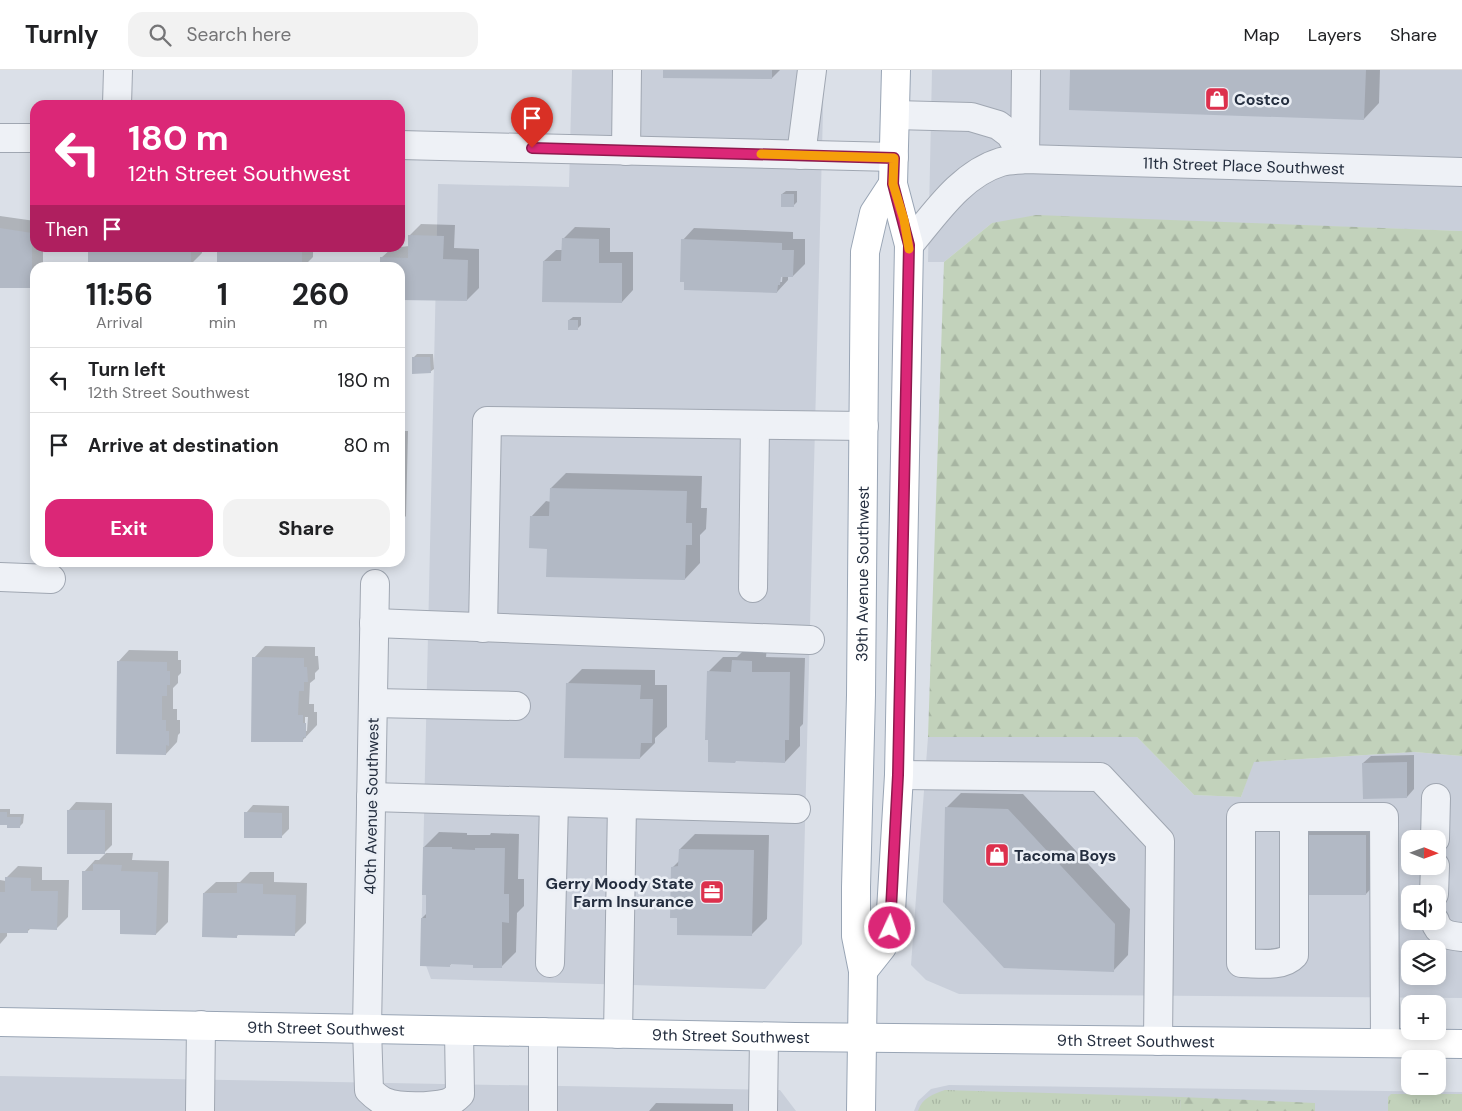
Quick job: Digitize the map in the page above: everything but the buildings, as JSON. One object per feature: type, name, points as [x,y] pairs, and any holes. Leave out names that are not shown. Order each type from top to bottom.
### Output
[{"type":"main road","points":[[863,971],[882,947],[890,928],[898,775],[909,245],[893,171],[896,70]]},
{"type":"main road","name":"39th Avenue Southwest","points":[[861,1111],[863,971],[856,936],[856,887],[861,695],[865,252],[874,213],[893,171]]},
{"type":"main road","name":"9th Street Southwest","points":[[0,1022],[764,1037],[1462,1044]]},
{"type":"street","points":[[117,100],[118,70]]},
{"type":"street","points":[[626,151],[627,70]]},
{"type":"street","points":[[801,155],[812,70]]},
{"type":"street","points":[[1024,159],[1026,70]]},
{"type":"street","points":[[895,115],[970,117],[998,124],[1010,134],[1024,159]]},
{"type":"street","points":[[0,138],[30,138]]},
{"type":"street","points":[[405,145],[801,155],[893,171]]},
{"type":"street","name":"11th Street Place Southwest","points":[[909,245],[945,202],[964,183],[982,169],[1002,161],[1024,159],[1462,172]]},
{"type":"street","points":[[483,628],[487,421],[864,426]]},
{"type":"street","points":[[753,588],[755,425]]},
{"type":"street","points":[[0,577],[51,578]]},
{"type":"street","name":"40th Avenue Southwest","points":[[369,1101],[367,1028],[375,584]]},
{"type":"street","points":[[374,624],[810,640]]},
{"type":"street","points":[[373,703],[516,706]]},
{"type":"street","points":[[898,775],[1100,777],[1160,841],[1158,1041]]},
{"type":"street","points":[[371,797],[796,809]]},
{"type":"street","points":[[1435,830],[1436,798]]},
{"type":"street","points":[[550,963],[554,803]]},
{"type":"street","points":[[618,1034],[622,805]]},
{"type":"street","points":[[1294,818],[1294,956],[1282,962],[1241,963],[1241,818],[1384,817],[1385,1043]]},
{"type":"street","points":[[1438,930],[1441,933],[1450,936],[1462,937]]},
{"type":"street","points":[[200,1111],[201,1025]]},
{"type":"street","points":[[369,1101],[376,1097],[383,1101],[408,1105],[434,1105],[454,1100],[460,1103],[460,1030]]},
{"type":"street","points":[[543,1032],[543,1111]]},
{"type":"street","points":[[763,1111],[764,1037]]},
{"type":"shaded area","points":[[572,70],[824,70],[802,944],[765,989],[431,979],[421,952],[438,184],[569,187]]},
{"type":"shaded area","points":[[932,70],[1462,70],[1462,231],[1316,226],[992,223],[944,262],[928,262]]},
{"type":"shaded area","points":[[928,737],[1137,737],[1194,795],[1241,797],[1253,762],[1414,752],[1462,756],[1462,998],[1446,998],[1446,995],[1401,995],[1401,998],[959,994],[926,980],[911,965]]},
{"type":"shaded area","points":[[0,1076],[780,1090],[796,1111],[0,1111]]},
{"type":"shaded area","points":[[949,1085],[1401,1091],[1401,1095],[1446,1095],[1446,1092],[1462,1092],[1462,1111],[914,1111],[918,1101],[931,1089]]},
{"type":"green space","points":[[1036,215],[1462,231],[1462,756],[1414,752],[1254,762],[1241,797],[1194,795],[1137,737],[928,737],[944,262],[992,223]]},
{"type":"green space","points":[[945,1090],[1181,1097],[1180,1111],[918,1111],[925,1100]]},
{"type":"green space","points":[[1391,1094],[1462,1094],[1462,1111],[1388,1111],[1388,1097]]},
{"type":"green space","points":[[1181,1097],[1315,1103],[1315,1111],[1180,1111]]},
{"type":"slow traffic","points":[[761,154],[894,158],[893,184],[904,220],[909,249]]},
{"type":"place","name":"Costco","points":[[1217,99]]},
{"type":"place","name":"Tacoma Boys","points":[[997,855]]},
{"type":"place","name":"Gerry Moody State Farm Insurance","points":[[712,892]]},
{"type":"route","points":[[532,148],[894,158],[893,184],[904,220],[909,245],[898,775],[890,928]]}]
